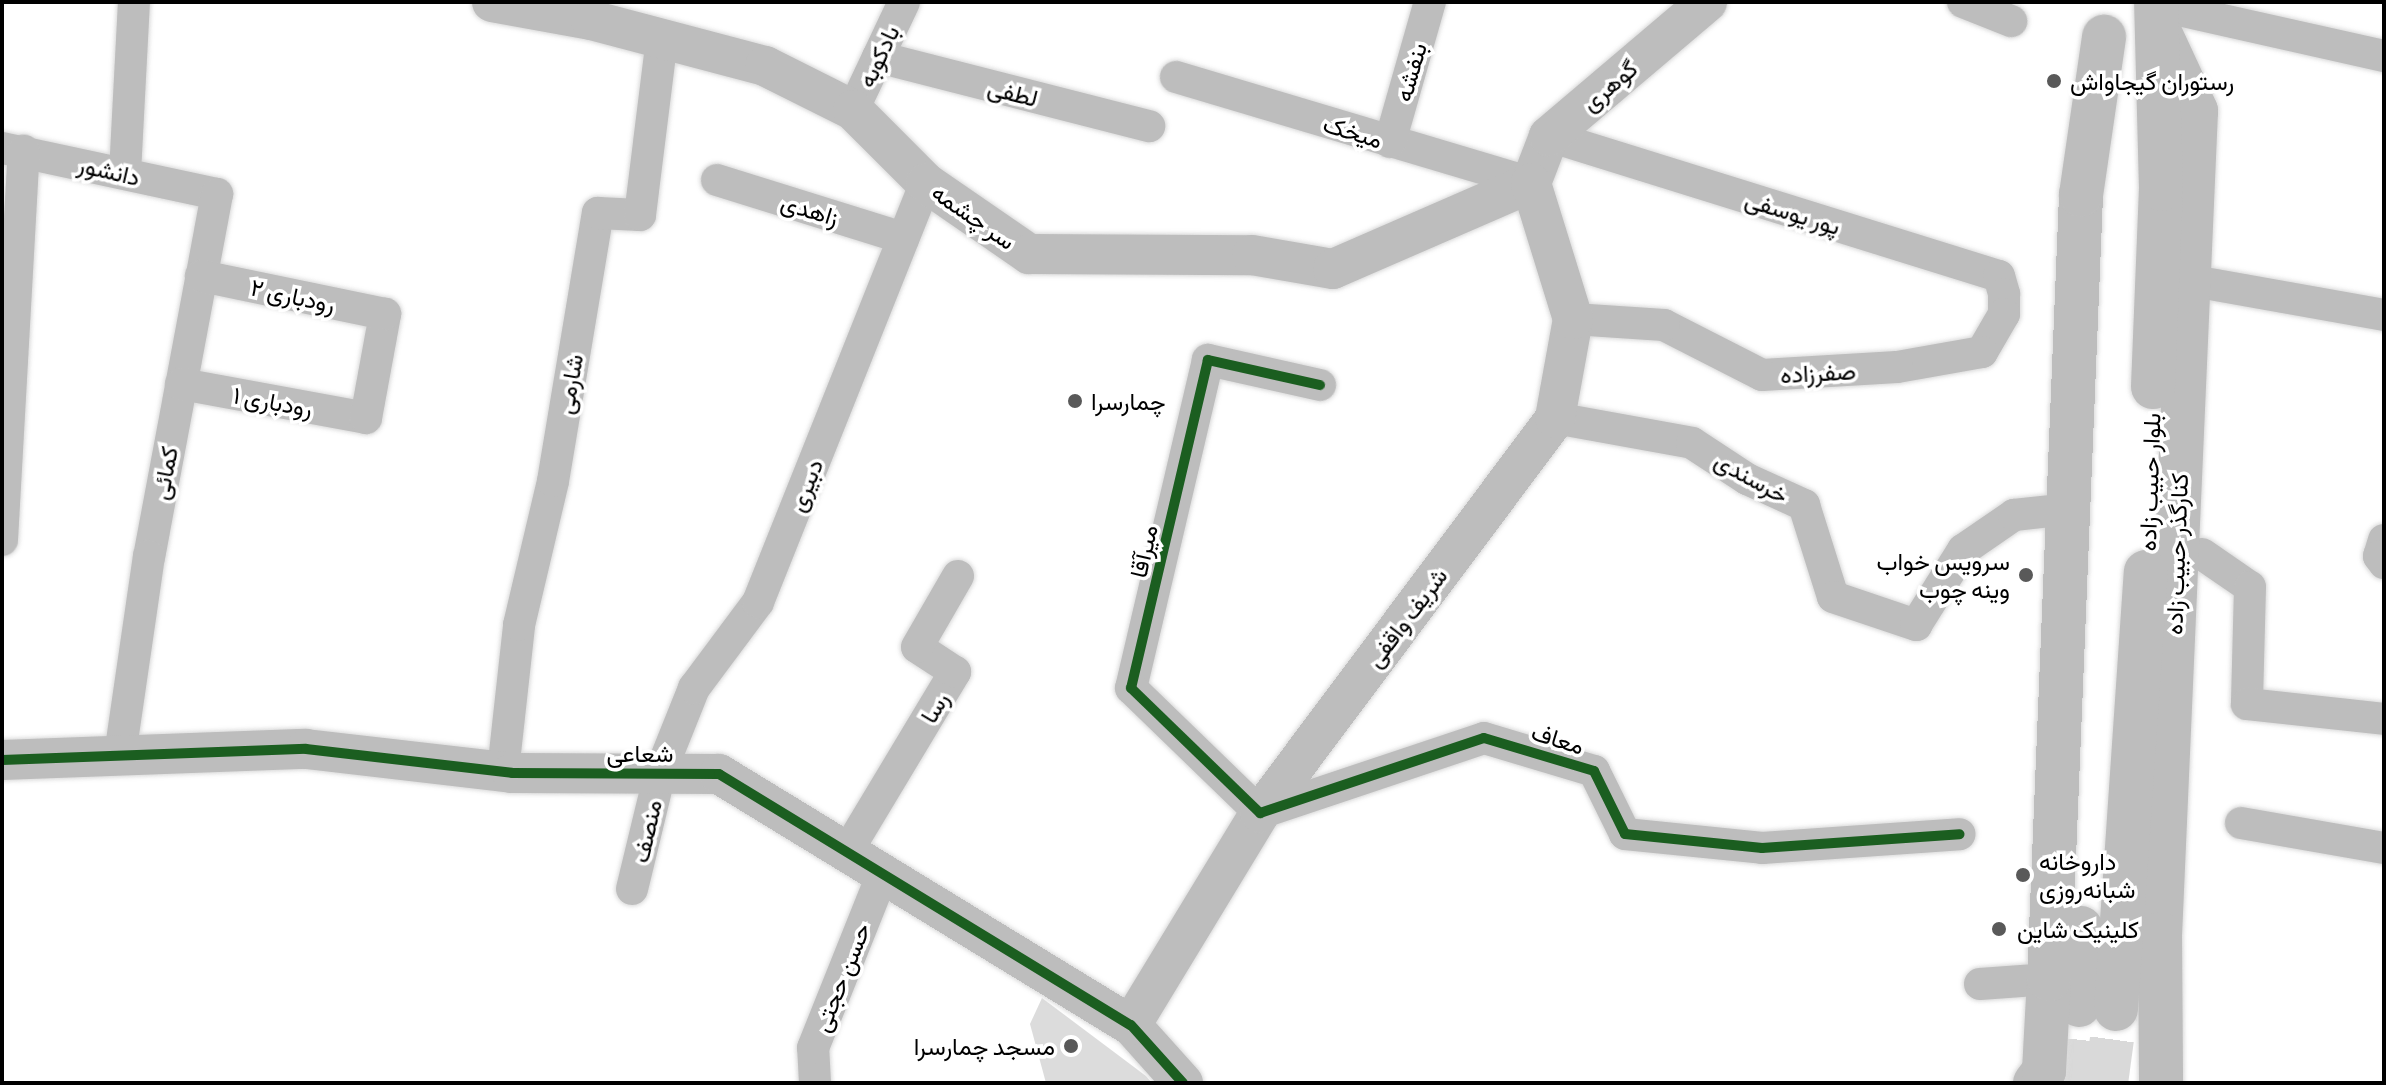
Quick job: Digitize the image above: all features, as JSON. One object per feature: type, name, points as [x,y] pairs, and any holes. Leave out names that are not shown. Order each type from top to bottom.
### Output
[{"type":"main road","name":"کنارگذر حبیب زاده","points":[[2155,1079],[2196,111],[2157,13]]},
{"type":"main road","name":"بلوار حبیب زاده","points":[[2081,998],[2145,589],[2161,189],[2157,13]]},
{"type":"main road","points":[[2047,1079],[2081,998],[2102,19]]},
{"type":"main road","points":[[2081,998],[2068,509],[2081,195],[2102,19]]},
{"type":"street","points":[[125,173],[134,2]]},
{"type":"street","name":"سر چشمه","points":[[492,2],[593,11],[662,39],[765,66],[853,110],[926,183],[1029,254],[1252,255],[1333,269],[1531,183]]},
{"type":"street","name":"بادکوبه","points":[[853,110],[904,2]]},
{"type":"street","name":"بنفشه","points":[[1390,142],[1430,2]]},
{"type":"street","name":"گوهری","points":[[1531,183],[1549,136],[1707,2]]},
{"type":"street","points":[[1963,2],[2011,21]]},
{"type":"street","points":[[2157,13],[2384,56]]},
{"type":"street","name":"شارمی","points":[[503,771],[519,625],[553,481],[598,213],[640,215],[662,39]]},
{"type":"street","name":"لطفی","points":[[878,57],[1149,126]]},
{"type":"street","name":"میخک","points":[[1176,77],[1531,183]]},
{"type":"street","name":"پور یوسفی","points":[[1549,136],[1999,276],[2004,314]]},
{"type":"street","points":[[2,540],[13,149]]},
{"type":"street","name":"دانشور","points":[[13,149],[217,194]]},
{"type":"street","name":"زاهدی","points":[[717,180],[903,238]]},
{"type":"street","name":"دبیری","points":[[660,773],[694,688],[758,602],[926,183]]},
{"type":"street","name":"شریف واقفی","points":[[1131,1025],[1260,813],[1555,418],[1573,319],[1531,183]]},
{"type":"street","name":"کمائی","points":[[120,754],[181,384],[217,194]]},
{"type":"street","name":"رودباری ۲","points":[[201,276],[385,314],[366,418]]},
{"type":"street","points":[[2188,280],[2384,315]]},
{"type":"street","name":"صفرزاده","points":[[1573,319],[1664,325],[1762,375],[1897,367],[1982,352],[2004,314]]},
{"type":"street","name":"میرآقا","points":[[1260,813],[1131,688],[1208,360],[1320,385]]},
{"type":"street","name":"رودباری ۱","points":[[181,384],[366,418]]},
{"type":"street","name":"خرسندی","points":[[1555,418],[1692,443],[1747,479],[1804,505],[1833,597],[1916,625],[1963,550],[2014,515],[2068,509]]},
{"type":"street","points":[[2384,540],[2379,556],[2384,563]]},
{"type":"street","points":[[2202,554],[2250,587],[2247,704],[2384,719]]},
{"type":"street","name":"رسا","points":[[848,850],[955,672],[917,647],[958,576]]},
{"type":"street","name":"معاف","points":[[1260,813],[1484,738],[1594,771],[1625,834],[1762,848],[1960,834]]},
{"type":"street","name":"شعاعی","points":[[2,760],[306,749],[503,771],[719,774],[1131,1025],[1183,1083]]},
{"type":"street","name":"منصف","points":[[632,889],[660,773]]},
{"type":"street","points":[[2241,823],[2384,848]]},
{"type":"street","name":"حسن حجتی","points":[[815,1083],[813,1048],[883,873]]},
{"type":"street","points":[[1980,984],[2081,998]]},
{"type":"building","name":"مسجد چمارسرا","points":[[1042,998],[1152,1083],[1046,1083],[1030,1024]]},
{"type":"tunnel","points":[[2070,1083],[2079,1005]]},
{"type":"tunnel","points":[[2106,1083],[2116,1009]]},
{"type":"cycle path","points":[[1320,385],[1208,360],[1131,688],[1260,813],[1484,738],[1594,771],[1625,834],[1762,848],[1960,834]]},
{"type":"cycle path","points":[[2,760],[306,749],[512,773],[719,774],[1131,1025],[1183,1083]]},
{"type":"place","name":"رستوران گیجاواش","points":[[2054,81]]},
{"type":"place","name":"چمارسرا","points":[[1075,401]]},
{"type":"place","name":"سرویس خواب وینه چوب","points":[[2026,575]]},
{"type":"place","name":"داروخانه شبانه‌روزی","points":[[2023,875]]},
{"type":"place","name":"کلینیک شاین","points":[[1999,929]]},
{"type":"place","name":"مسجد چمارسرا","points":[[1071,1046]]}]
